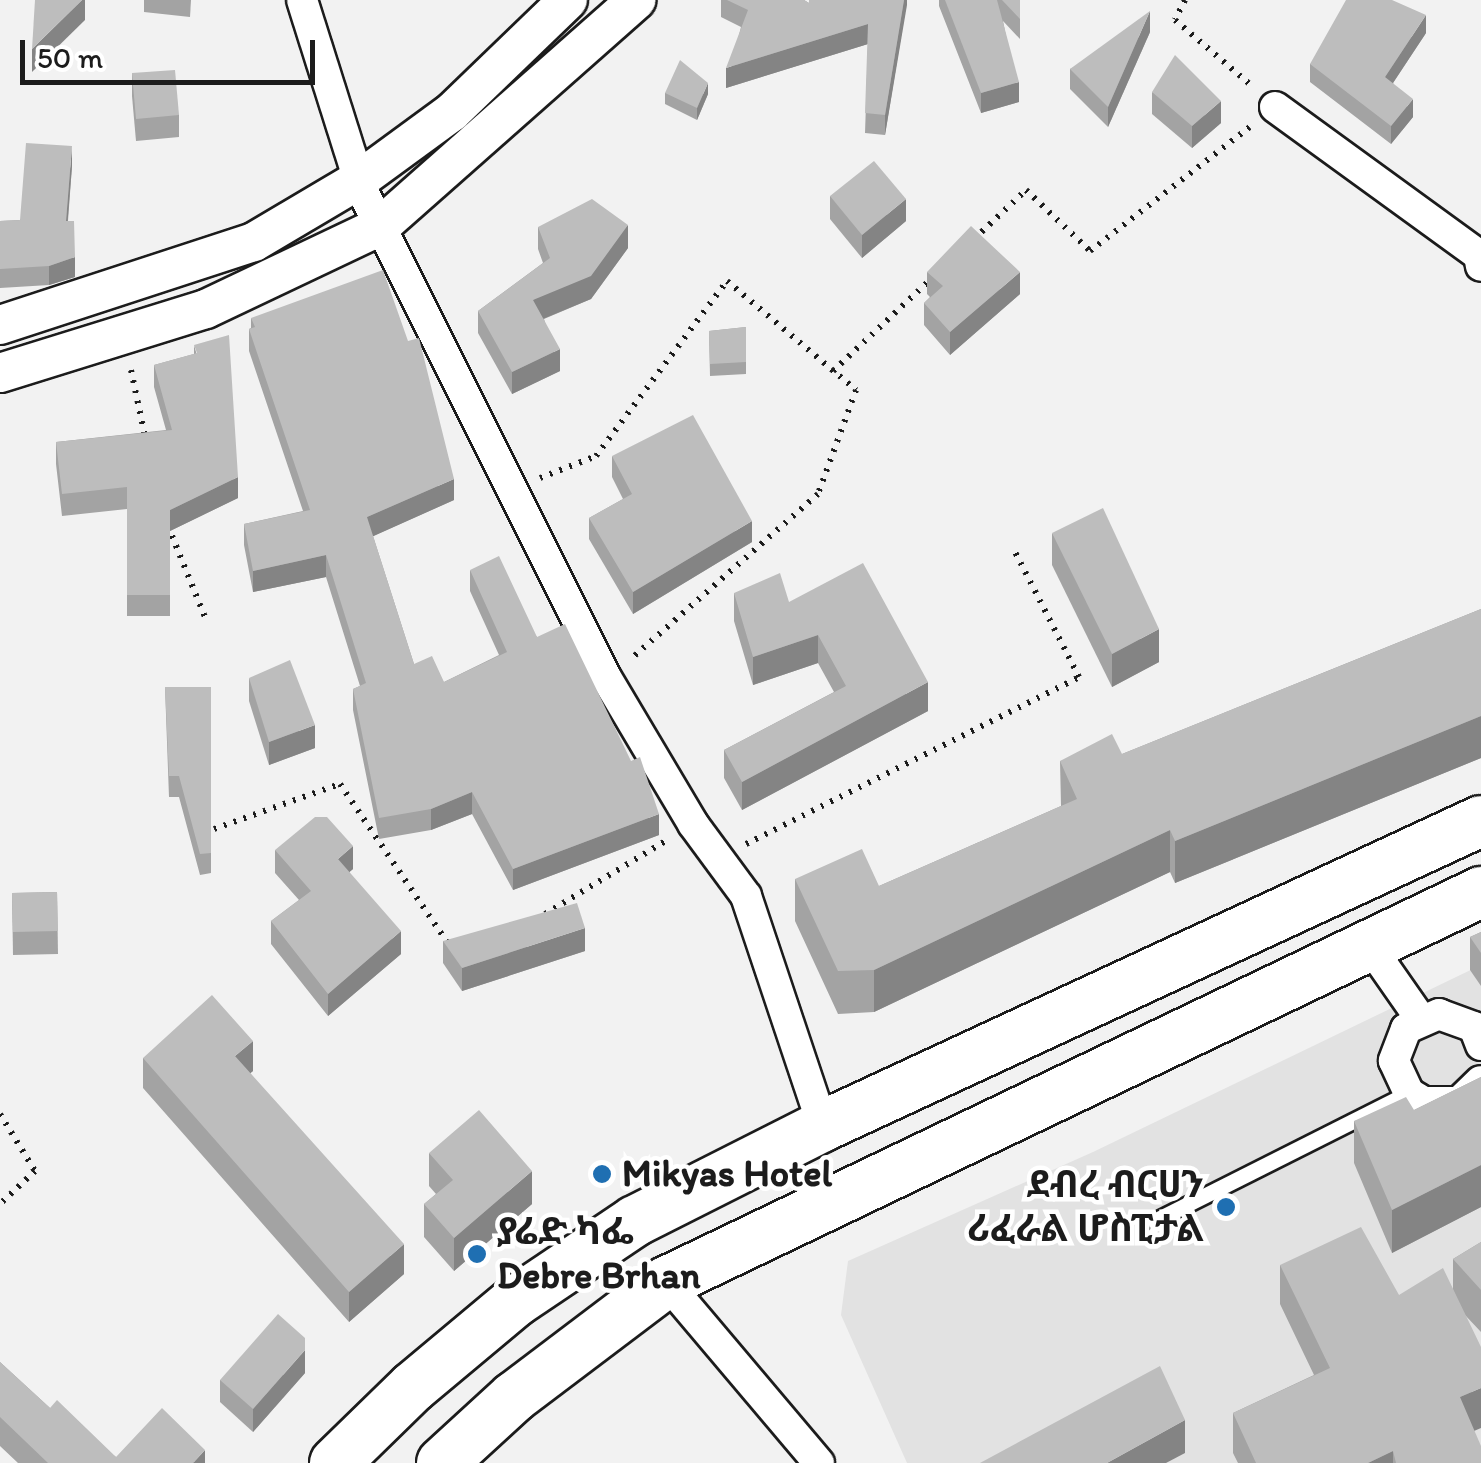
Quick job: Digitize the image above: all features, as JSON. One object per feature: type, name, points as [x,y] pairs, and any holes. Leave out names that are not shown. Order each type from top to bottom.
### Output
[{"type":"highway","points":[[335,1463],[413,1387],[516,1302],[635,1221],[823,1126],[1481,821]]},
{"type":"highway","points":[[442,1463],[514,1397],[666,1282],[1481,892]]},
{"type":"street","points":[[302,0],[359,180],[380,226],[607,680],[694,824],[746,896],[823,1126]]},
{"type":"street","points":[[0,325],[254,242],[359,180],[452,112],[568,0]]},
{"type":"street","points":[[0,373],[206,310],[380,226],[636,0]]},
{"type":"street","points":[[1281,112],[1479,255],[1481,266]]},
{"type":"street","points":[[1369,945],[1420,1018]]},
{"type":"street","points":[[1481,1045],[1474,1026],[1457,1017],[1420,1018],[1397,1044],[1394,1061],[1409,1093],[1441,1106],[1459,1102],[1481,1081]]},
{"type":"street","points":[[666,1282],[819,1463]]},
{"type":"lane","points":[[1154,1221],[1409,1093]]},
{"type":"path","points":[[971,242],[1026,190],[1090,252],[1281,112],[1175,20],[1185,0]]},
{"type":"path","points":[[833,370],[944,268]]},
{"type":"path","points":[[512,488],[596,456],[727,281],[856,390],[818,494],[607,680]]},
{"type":"path","points":[[123,335],[148,450]]},
{"type":"path","points":[[160,508],[207,622]]},
{"type":"path","points":[[718,858],[1078,677],[1014,552]]},
{"type":"path","points":[[214,829],[340,784],[445,942],[463,938]]},
{"type":"path","points":[[534,921],[694,824]]},
{"type":"path","points":[[0,1114],[35,1171],[0,1204]]},
{"type":"shaded area","name":"ደብረ ብርሀን ሪፈራል ሆስፒታል","points":[[1481,965],[1481,1463],[907,1463],[841,1315],[848,1261],[1093,1152]]},
{"type":"building","points":[[35,0],[82,0],[32,49]]},
{"type":"building","points":[[727,0],[904,0],[885,115],[865,113],[868,24],[726,68],[748,10]]},
{"type":"building","points":[[945,0],[997,0],[1019,82],[981,93]]},
{"type":"building","points":[[1002,0],[1020,0],[1020,19]]},
{"type":"building","points":[[1346,0],[1392,0],[1426,15],[1385,77],[1413,99],[1391,126],[1310,64]]},
{"type":"building","points":[[1150,11],[1108,107],[1070,69]]},
{"type":"building","points":[[1175,55],[1221,101],[1192,126],[1152,92]]},
{"type":"building","points":[[680,60],[708,83],[697,108],[665,93]]},
{"type":"building","points":[[175,70],[179,115],[136,119],[132,73]]},
{"type":"building","points":[[26,143],[72,146],[66,221],[74,221],[75,257],[49,266],[0,269],[0,221],[20,220]]},
{"type":"building","points":[[874,161],[906,199],[862,235],[830,196]]},
{"type":"building","points":[[592,199],[628,225],[591,276],[533,300],[560,349],[512,372],[478,311],[550,258],[538,227]]},
{"type":"building","points":[[971,226],[1020,272],[950,332],[924,303],[943,286],[927,272]]},
{"type":"building","points":[[383,270],[408,341],[419,338],[454,479],[367,517],[414,664],[432,656],[444,682],[507,652],[470,570],[499,556],[537,637],[565,624],[631,761],[640,757],[659,814],[513,869],[472,792],[431,809],[379,818],[353,689],[366,683],[326,555],[253,571],[244,524],[310,510],[249,329],[255,327],[251,318]]},
{"type":"building","points":[[746,327],[746,362],[710,364],[709,331]]},
{"type":"building","points":[[229,335],[238,477],[170,510],[170,595],[127,595],[127,487],[62,494],[56,442],[172,430],[154,365],[197,353],[194,345]]},
{"type":"building","points":[[693,415],[752,521],[633,592],[589,518],[632,494],[612,456]]},
{"type":"building","points":[[1103,508],[1159,629],[1112,654],[1052,533]]},
{"type":"building","points":[[863,563],[928,682],[742,782],[724,750],[846,686],[818,635],[753,657],[734,593],[780,573],[789,602]]},
{"type":"building","points":[[1481,609],[1481,716],[1175,841],[1170,830],[874,970],[838,971],[795,879],[862,849],[879,886],[1077,799],[1060,761],[1112,734],[1122,754]]},
{"type":"building","points":[[290,660],[315,725],[269,742],[249,678]]},
{"type":"building","points":[[165,687],[211,687],[211,853],[200,854],[179,776],[169,776]]},
{"type":"building","points":[[315,817],[327,817],[353,846],[338,859],[401,931],[328,994],[271,921],[311,891],[275,850]]},
{"type":"building","points":[[57,892],[58,931],[13,932],[12,893]]},
{"type":"building","points":[[577,903],[585,928],[462,968],[443,941]]},
{"type":"building","points":[[1481,932],[1481,953],[1470,937]]},
{"type":"building","points":[[212,995],[253,1041],[235,1056],[404,1244],[349,1292],[143,1058]]},
{"type":"building","points":[[1481,1077],[1481,1165],[1392,1210],[1354,1121],[1406,1097],[1414,1110]]},
{"type":"building","points":[[479,1110],[532,1171],[454,1238],[424,1204],[453,1180],[429,1153]]},
{"type":"building","points":[[1361,1227],[1399,1295],[1443,1268],[1481,1347],[1481,1388],[1460,1397],[1481,1446],[1481,1463],[1396,1463],[1393,1451],[1368,1463],[1256,1463],[1233,1413],[1330,1368],[1280,1265]]},
{"type":"building","points":[[1481,1242],[1481,1290],[1453,1259]]},
{"type":"building","points":[[278,1314],[305,1338],[305,1350],[253,1409],[220,1380]]},
{"type":"building","points":[[0,1362],[50,1408],[57,1400],[116,1457],[162,1408],[205,1450],[193,1463],[48,1463],[0,1417]]},
{"type":"building","points":[[1160,1366],[1185,1420],[1107,1463],[980,1463]]},
{"type":"place","name":"Mikyas Hotel","points":[[602,1174]]},
{"type":"place","name":"ደብረ ብርሀን ሪፈራል ሆስፒታል","points":[[1226,1207]]},
{"type":"place","name":"ያሬድ ካፌ Debre Brhan","points":[[477,1254]]}]
